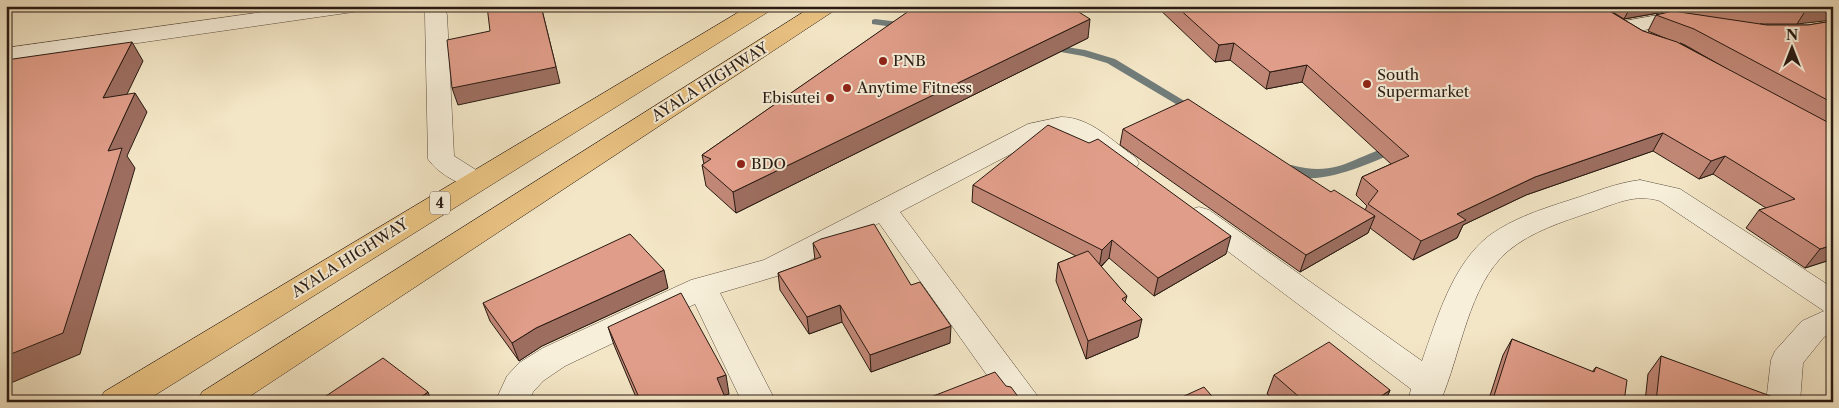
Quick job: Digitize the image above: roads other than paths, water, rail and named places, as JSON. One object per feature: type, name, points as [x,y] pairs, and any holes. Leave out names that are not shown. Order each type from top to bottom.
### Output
[{"type":"highway","name":"AYALA HIGHWAY","points":[[214,402],[786,35],[828,6]]},
{"type":"highway","name":"AYALA HIGHWAY","points":[[116,402],[475,181],[754,13]]},
{"type":"highway","points":[[754,13],[786,35]]},
{"type":"street","points":[[6,55],[353,6]]},
{"type":"street","points":[[433,6],[436,15],[441,159],[475,181]]},
{"type":"street","points":[[1647,42],[1613,24],[1664,20],[1707,27]]},
{"type":"street","points":[[512,402],[519,384],[531,372],[554,357],[702,288],[774,267],[885,211],[1037,129],[1052,125],[1068,125],[1080,130],[1143,176]]},
{"type":"street","points":[[1175,199],[1427,393],[1455,315],[1472,277],[1490,252],[1514,233],[1575,208],[1631,190],[1647,189],[1670,195],[1833,303]]},
{"type":"street","points":[[885,211],[1025,402]]},
{"type":"street","points":[[702,288],[759,402]]},
{"type":"street","points":[[1783,402],[1787,360],[1813,329],[1833,320]]},
{"type":"waterway","points":[[875,22],[907,26]]},
{"type":"waterway","points":[[1048,47],[1085,53],[1111,61],[1195,111]]},
{"type":"waterway","points":[[1291,169],[1303,173],[1329,173],[1395,149]]},
{"type":"place","name":"PNB","points":[[883,61]]},
{"type":"place","name":"South Supermarket","points":[[1367,84]]},
{"type":"place","name":"Anytime Fitness","points":[[847,88]]},
{"type":"place","name":"Ebisutei","points":[[830,98]]},
{"type":"place","name":"BDO","points":[[741,164]]}]
